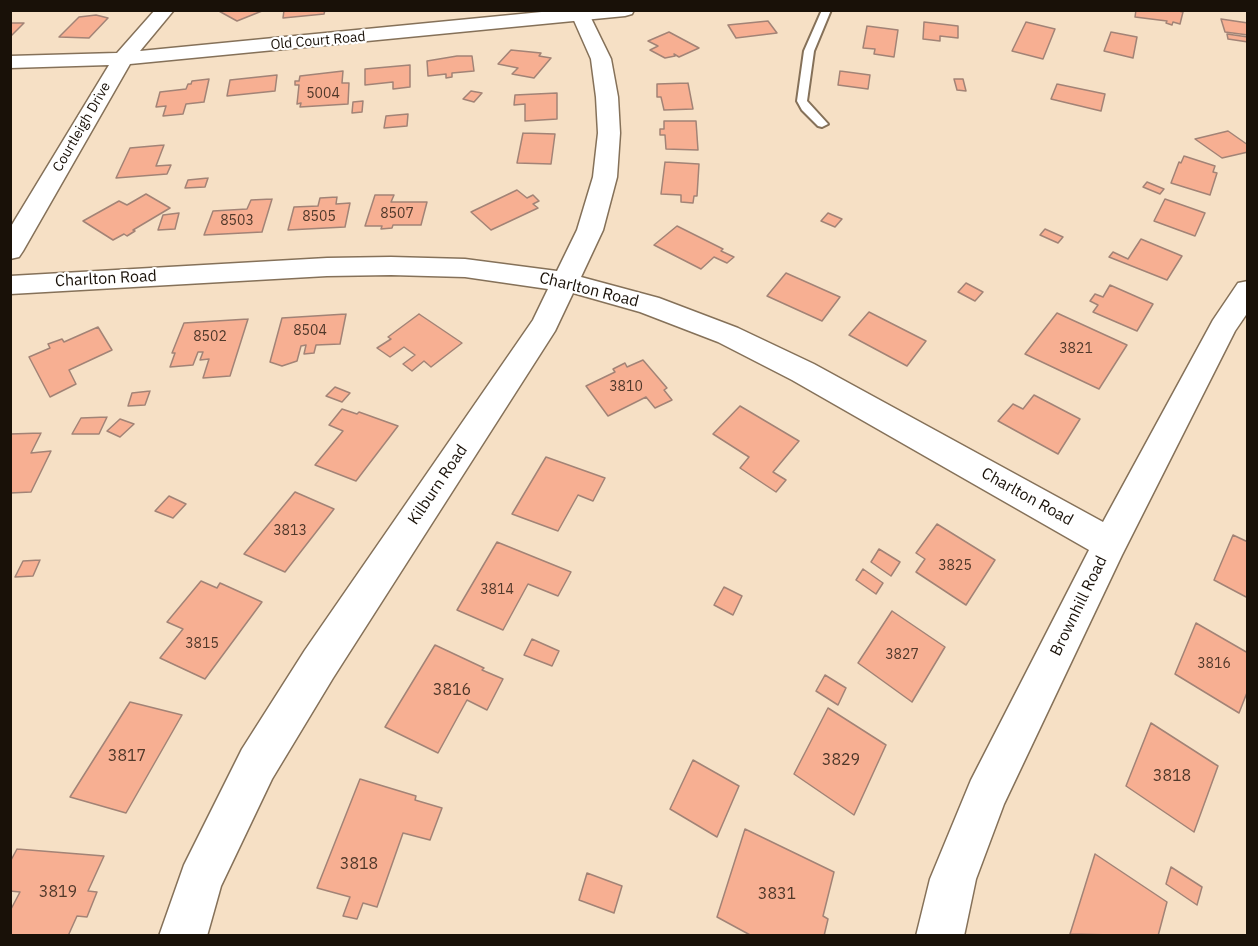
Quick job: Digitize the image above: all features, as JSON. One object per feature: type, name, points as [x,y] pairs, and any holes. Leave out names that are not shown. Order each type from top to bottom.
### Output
[{"type":"street","name":"Courtleigh Drive","points":[[10,251],[89,113],[123,59],[165,10]]},
{"type":"street","name":"Old Court Road","points":[[10,62],[123,59],[625,10]]},
{"type":"street","name":"Kilburn Road","points":[[183,936],[200,881],[258,764],[319,664],[545,324],[590,230],[605,177],[609,133],[607,97],[601,59],[581,16]]},
{"type":"street","name":"Charlton Road","points":[[10,285],[327,267],[391,266],[465,268],[566,282],[650,305],[728,335],[803,372],[1110,544]]},
{"type":"street","name":"Brownhill Road","points":[[940,936],[953,879],[986,795],[1110,544],[1223,327],[1248,290]]},
{"type":"lane","points":[[822,124],[802,101],[809,51],[827,10]]},
{"type":"building","points":[[217,10],[261,10],[262,11],[237,21]]},
{"type":"building","points":[[284,10],[325,10],[324,14],[283,18]]},
{"type":"building","points":[[1136,10],[1183,12],[1180,24],[1173,22],[1172,25],[1166,23],[1167,21],[1135,17]]},
{"type":"building","points":[[96,15],[108,18],[89,38],[59,37],[79,17]]},
{"type":"building","points":[[1221,19],[1248,23],[1248,35],[1225,32]]},
{"type":"building","points":[[768,21],[777,33],[736,38],[728,25]]},
{"type":"building","points":[[924,22],[958,26],[958,38],[940,36],[940,41],[923,39]]},
{"type":"building","points":[[1026,22],[1055,29],[1043,59],[1012,51]]},
{"type":"building","points":[[10,23],[24,23],[11,36]]},
{"type":"building","points":[[867,26],[898,30],[894,57],[874,54],[875,49],[863,48]]},
{"type":"building","points":[[669,32],[699,48],[679,57],[674,54],[675,56],[665,58],[650,50],[658,46],[648,41]]},
{"type":"building","points":[[1111,32],[1137,37],[1133,58],[1104,51]]},
{"type":"building","points":[[1227,34],[1248,37],[1248,42],[1228,39]]},
{"type":"building","points":[[511,50],[541,53],[539,56],[551,58],[534,78],[512,74],[518,68],[498,64]]},
{"type":"building","points":[[472,56],[474,71],[452,73],[452,77],[446,78],[446,74],[428,76],[427,61]]},
{"type":"building","points":[[410,65],[410,87],[393,89],[393,82],[365,85],[365,69]]},
{"type":"building","points":[[343,71],[342,83],[349,83],[348,104],[300,107],[301,103],[297,104],[299,85],[295,85],[295,81],[299,81],[300,76]]},
{"type":"building","points":[[840,71],[870,75],[868,89],[838,85]]},
{"type":"building","points":[[277,75],[275,91],[227,96],[230,80]]},
{"type":"building","points":[[209,79],[204,102],[186,104],[183,114],[163,116],[166,106],[156,107],[160,92],[186,89],[192,81]]},
{"type":"building","points":[[954,79],[963,79],[966,91],[957,90]]},
{"type":"building","points":[[688,83],[693,109],[664,110],[661,97],[657,97],[657,84]]},
{"type":"building","points":[[1057,84],[1105,94],[1101,111],[1051,99]]},
{"type":"building","points":[[471,91],[482,93],[474,102],[463,99]]},
{"type":"building","points":[[557,93],[557,119],[525,121],[525,104],[514,105],[515,95]]},
{"type":"building","points":[[363,101],[362,112],[352,113],[353,102]]},
{"type":"building","points":[[408,114],[407,126],[384,128],[386,116]]},
{"type":"building","points":[[664,121],[696,121],[698,150],[666,149],[665,135],[660,135],[660,129],[664,129]]},
{"type":"building","points":[[1228,131],[1248,145],[1248,152],[1222,158],[1195,139]]},
{"type":"building","points":[[523,133],[555,134],[551,164],[517,163]]},
{"type":"building","points":[[164,145],[156,166],[171,165],[167,174],[116,178],[130,148]]},
{"type":"building","points":[[1184,156],[1215,166],[1213,172],[1217,173],[1210,195],[1171,183],[1179,162],[1181,163]]},
{"type":"building","points":[[665,162],[699,164],[697,196],[694,196],[693,203],[681,202],[681,195],[661,194]]},
{"type":"building","points":[[208,178],[205,187],[185,188],[188,180]]},
{"type":"building","points":[[1147,182],[1164,189],[1160,194],[1143,187]]},
{"type":"building","points":[[517,190],[527,198],[533,195],[539,201],[533,204],[538,208],[491,230],[471,212]]},
{"type":"building","points":[[146,194],[170,208],[127,236],[124,234],[113,240],[83,221],[119,201],[127,205]]},
{"type":"building","points":[[375,195],[394,195],[391,202],[427,202],[421,225],[393,225],[392,228],[381,229],[382,226],[365,226]]},
{"type":"building","points":[[337,197],[336,204],[350,203],[345,227],[288,230],[294,207],[318,206],[320,198]]},
{"type":"building","points":[[272,199],[262,232],[204,235],[213,211],[247,209],[251,200]]},
{"type":"building","points":[[1165,199],[1205,213],[1195,236],[1154,221]]},
{"type":"building","points":[[179,213],[175,229],[158,230],[163,215]]},
{"type":"building","points":[[828,213],[842,219],[835,227],[821,221]]},
{"type":"building","points":[[677,226],[734,257],[727,263],[714,257],[701,269],[654,245]]},
{"type":"building","points":[[1045,229],[1063,237],[1058,243],[1040,235]]},
{"type":"building","points":[[1141,239],[1182,256],[1167,280],[1109,257],[1113,252],[1128,259]]},
{"type":"building","points":[[786,273],[840,297],[822,321],[767,296]]},
{"type":"building","points":[[966,283],[983,292],[975,301],[958,292]]},
{"type":"building","points":[[1110,285],[1153,304],[1137,331],[1093,312],[1098,305],[1090,301],[1095,294],[1103,297]]},
{"type":"building","points":[[869,312],[926,341],[907,366],[849,335]]},
{"type":"building","points":[[1057,313],[1127,345],[1099,389],[1025,354]]},
{"type":"building","points":[[346,314],[340,344],[316,345],[314,353],[304,354],[306,345],[301,346],[297,361],[282,366],[270,362],[282,318]]},
{"type":"building","points":[[419,314],[462,343],[431,367],[424,361],[412,371],[403,364],[415,355],[404,347],[390,357],[377,348],[391,339],[388,337]]},
{"type":"building","points":[[248,319],[230,376],[203,378],[209,359],[200,360],[203,352],[198,352],[193,365],[170,367],[175,353],[172,353],[184,323]]},
{"type":"building","points":[[98,327],[112,350],[69,370],[76,384],[50,397],[29,357],[50,348],[48,344],[62,339],[64,342]]},
{"type":"building","points":[[643,360],[667,388],[664,390],[672,400],[655,408],[646,397],[608,416],[586,386],[615,372],[613,369],[625,363],[627,367]]},
{"type":"building","points":[[335,387],[350,393],[342,402],[326,396]]},
{"type":"building","points":[[150,391],[145,405],[128,406],[132,393]]},
{"type":"building","points":[[1034,395],[1080,419],[1058,454],[998,421],[1013,404],[1023,409]]},
{"type":"building","points":[[740,406],[799,441],[773,472],[786,480],[776,492],[740,468],[749,457],[713,434]]},
{"type":"building","points":[[342,409],[357,414],[359,412],[398,426],[356,481],[315,465],[343,431],[329,425]]},
{"type":"building","points":[[107,417],[99,434],[72,434],[81,418]]},
{"type":"building","points":[[120,419],[134,424],[120,437],[107,431]]},
{"type":"building","points":[[41,433],[31,453],[51,451],[31,492],[10,493],[10,434]]},
{"type":"building","points":[[546,457],[605,478],[593,501],[578,495],[558,531],[512,514]]},
{"type":"building","points":[[295,492],[334,509],[285,572],[244,554]]},
{"type":"building","points":[[169,496],[186,504],[173,518],[155,511]]},
{"type":"building","points":[[937,524],[995,560],[966,605],[916,572],[925,559],[916,553]]},
{"type":"building","points":[[1233,535],[1248,542],[1248,598],[1214,580]]},
{"type":"building","points":[[497,542],[571,572],[558,596],[528,584],[503,630],[457,610]]},
{"type":"building","points":[[879,549],[900,562],[891,576],[871,562]]},
{"type":"building","points":[[40,560],[33,576],[15,577],[23,561]]},
{"type":"building","points":[[863,569],[883,583],[876,594],[856,580]]},
{"type":"building","points":[[201,581],[217,588],[220,583],[262,602],[205,679],[160,658],[183,629],[167,622]]},
{"type":"building","points":[[724,587],[742,596],[733,615],[714,605]]},
{"type":"building","points":[[892,611],[945,647],[912,702],[858,663]]},
{"type":"building","points":[[1196,623],[1248,653],[1248,690],[1239,713],[1175,674]]},
{"type":"building","points":[[532,639],[559,651],[552,666],[524,655]]},
{"type":"building","points":[[435,645],[503,679],[487,710],[467,700],[438,753],[385,727]]},
{"type":"building","points":[[825,675],[846,688],[838,705],[816,691]]},
{"type":"building","points":[[130,702],[182,715],[126,813],[70,797]]},
{"type":"building","points":[[828,708],[886,745],[854,815],[794,774]]},
{"type":"building","points":[[1151,723],[1218,766],[1194,832],[1126,786]]},
{"type":"building","points":[[693,760],[739,786],[717,837],[670,809]]},
{"type":"building","points":[[360,779],[416,796],[415,800],[442,808],[430,840],[403,833],[377,907],[363,903],[357,919],[343,916],[350,897],[317,888]]},
{"type":"building","points":[[745,829],[834,872],[823,916],[828,919],[824,936],[752,936],[717,917]]},
{"type":"building","points":[[17,849],[104,856],[88,891],[97,892],[87,917],[77,916],[68,936],[10,936],[10,911],[20,892],[10,891],[10,862]]},
{"type":"building","points":[[1095,854],[1167,902],[1158,936],[1070,934]]},
{"type":"building","points":[[1171,867],[1202,887],[1197,905],[1166,884]]},
{"type":"building","points":[[587,873],[622,886],[614,913],[579,900]]}]
